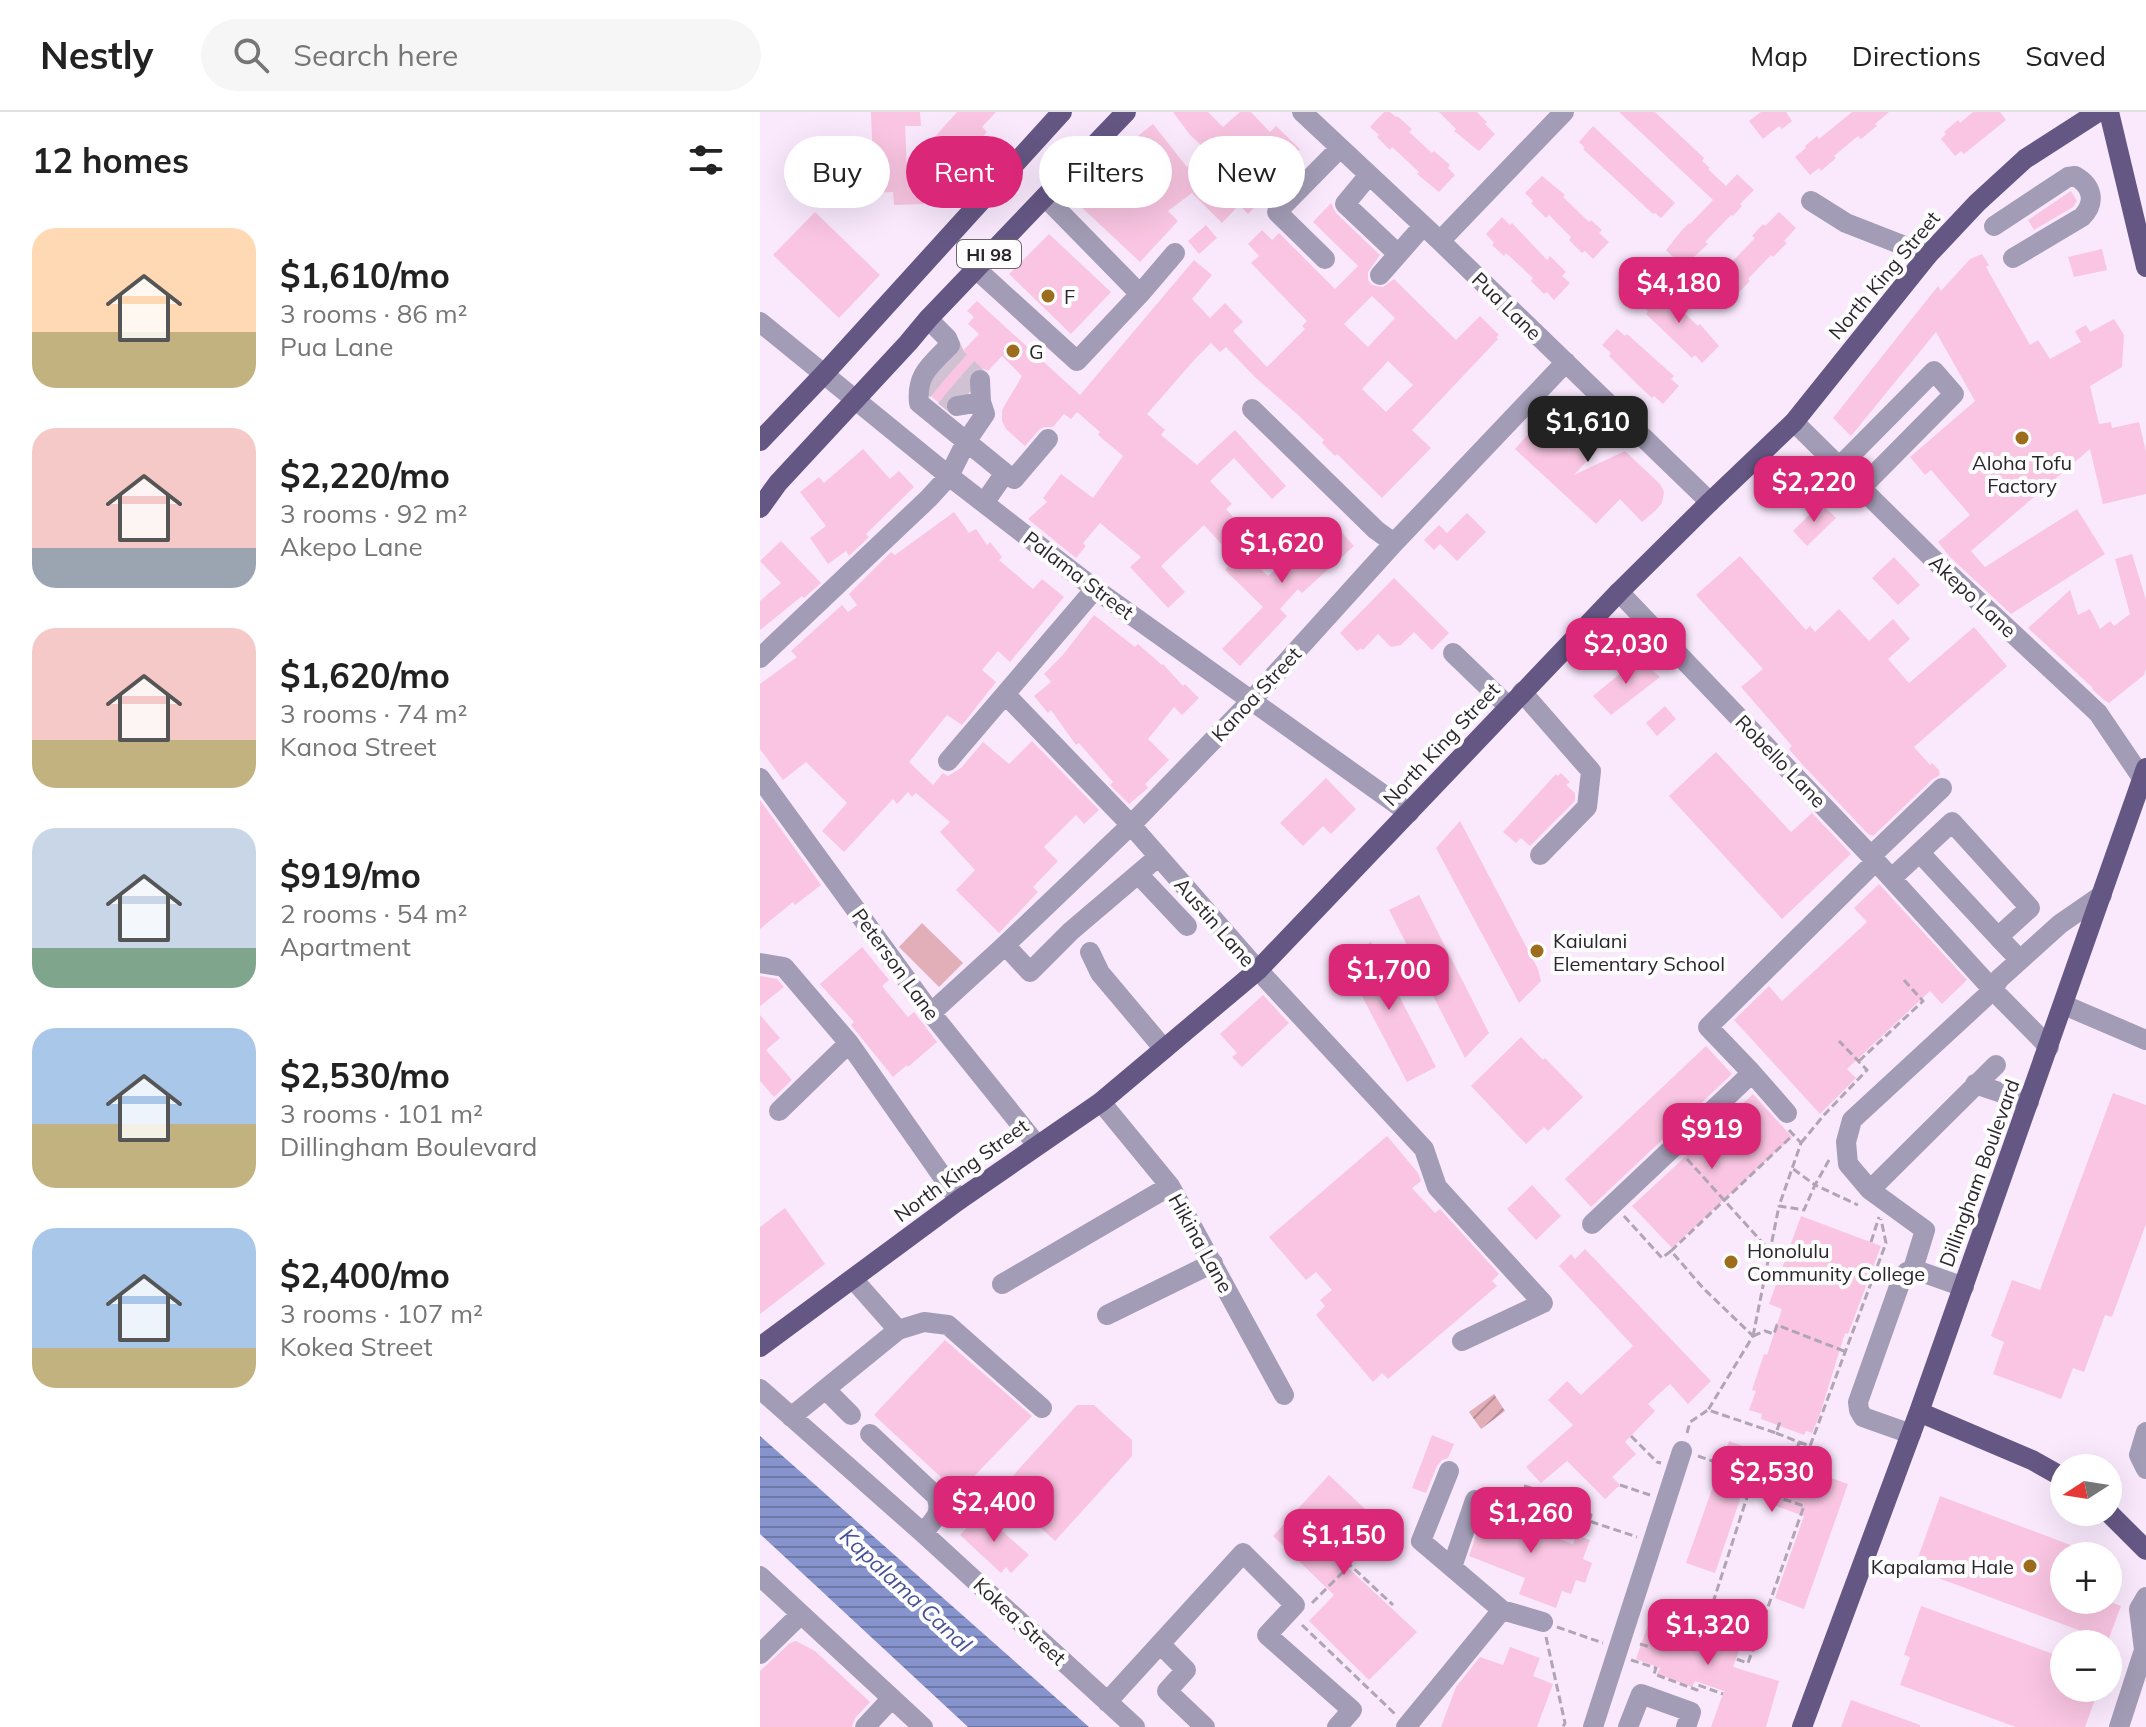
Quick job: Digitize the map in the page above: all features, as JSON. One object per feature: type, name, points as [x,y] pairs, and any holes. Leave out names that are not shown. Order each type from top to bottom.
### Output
[{"type":"main road","name":"HI 98","points":[[760,441],[1062,112]]},
{"type":"main road","name":"HI 98","points":[[1103,136],[1126,112]]},
{"type":"main road","name":"North King Street","points":[[760,1347],[959,1200],[1101,1102],[1258,970],[1619,592],[1794,422],[1928,255],[2008,174],[2045,145],[2098,112]]},
{"type":"main road","points":[[2109,112],[2146,267]]},
{"type":"main road","name":"HI 98","points":[[760,508],[778,483],[855,398],[1039,203]]},
{"type":"main road","name":"Dillingham Boulevard","points":[[1802,1727],[1964,1287],[2144,773]]},
{"type":"main road","points":[[1919,1412],[2050,1470]]},
{"type":"main road","points":[[2122,1526],[2146,1550]]},
{"type":"street","name":"Pua Lane","points":[[1302,112],[1710,502]]},
{"type":"street","points":[[1440,241],[1564,112]]},
{"type":"street","points":[[1325,259],[1277,212],[1340,148]]},
{"type":"street","points":[[1369,175],[1345,204],[1398,254]]},
{"type":"street","points":[[1994,226],[2068,177],[2075,176],[2087,186],[2092,201],[2082,217],[2013,258]]},
{"type":"street","points":[[1811,201],[1846,223],[1928,255]]},
{"type":"street","points":[[1056,208],[1140,294]]},
{"type":"street","points":[[1380,275],[1423,226]]},
{"type":"street","points":[[975,268],[1077,361],[1175,253]]},
{"type":"street","points":[[928,319],[950,345],[921,377],[917,388],[919,403],[1014,479],[1048,439]]},
{"type":"street","name":"Palama Street","points":[[760,322],[949,476],[1095,589],[1409,813]]},
{"type":"street","points":[[908,343],[933,363]]},
{"type":"street","name":"Kanoa Street","points":[[931,1013],[1131,825],[1252,700],[1394,543],[1566,362]]},
{"type":"street","points":[[1839,467],[1934,371],[1954,394],[1861,488]]},
{"type":"street","points":[[760,658],[886,541],[949,476],[985,414],[972,395]]},
{"type":"street","points":[[1252,409],[1376,530],[1394,543]]},
{"type":"street","name":"Akepo Lane","points":[[1794,422],[1932,558],[2098,713],[2144,773]]},
{"type":"street","points":[[984,503],[1005,473]]},
{"type":"street","points":[[948,761],[1095,589]]},
{"type":"street","name":"Robello Lane","points":[[1619,592],[1874,858],[2049,1047]]},
{"type":"street","points":[[1453,653],[1516,700],[1591,771],[1587,807],[1540,855]]},
{"type":"street","name":"Austin Lane","points":[[1006,695],[1131,825],[1258,970],[1424,1149],[1437,1187],[1543,1303],[1462,1341]]},
{"type":"street","name":"Peterson Lane","points":[[760,778],[931,1013],[1037,1145]]},
{"type":"street","points":[[1785,1118],[1752,1073],[1708,1027],[1942,788]]},
{"type":"street","points":[[1892,878],[1952,822],[2030,908],[1998,937]]},
{"type":"street","points":[[1920,853],[2020,960]]},
{"type":"street","points":[[1005,945],[1030,972],[1079,940],[1138,874],[1158,857]]},
{"type":"street","points":[[1138,874],[1187,926]]},
{"type":"street","points":[[1913,1269],[1925,1230],[1870,1190],[1848,1164],[1846,1142],[1852,1120],[2060,924],[2102,895]]},
{"type":"street","points":[[1079,940],[1100,973],[1164,1049]]},
{"type":"street","points":[[760,963],[784,967],[849,1043],[959,1200]]},
{"type":"street","points":[[2064,1005],[2146,1040]]},
{"type":"street","points":[[779,1111],[849,1043]]},
{"type":"street","points":[[1870,1190],[1996,1065]]},
{"type":"street","points":[[1592,1224],[1752,1073]]},
{"type":"street","points":[[1975,1084],[2029,1102]]},
{"type":"street","name":"Hikina Lane","points":[[1101,1102],[1170,1186],[1284,1395]]},
{"type":"street","points":[[1002,1284],[1170,1186]]},
{"type":"street","points":[[1107,1315],[1213,1263]]},
{"type":"street","points":[[1911,1434],[1863,1417],[1858,1402],[1902,1278],[1913,1269],[1964,1287]]},
{"type":"street","points":[[853,1279],[898,1330]]},
{"type":"street","points":[[791,1417],[898,1330],[924,1322],[948,1325],[1042,1408]]},
{"type":"street","name":"Kokea Street","points":[[760,1389],[1135,1727]]},
{"type":"street","points":[[826,1390],[851,1415]]},
{"type":"street","points":[[2146,1432],[2139,1455],[2146,1469]]},
{"type":"street","points":[[870,1434],[936,1496],[939,1513],[923,1533]]},
{"type":"street","points":[[1593,1727],[1679,1460]]},
{"type":"street","points":[[1449,1471],[1421,1541],[1502,1610],[1543,1622]]},
{"type":"street","points":[[1452,1567],[1475,1500]]},
{"type":"street","points":[[1107,1702],[1243,1553],[1295,1605],[1267,1635],[1352,1710],[1337,1727]]},
{"type":"street","points":[[760,1576],[923,1727]]},
{"type":"street","points":[[2119,1727],[2145,1650],[2139,1609],[2146,1597]]},
{"type":"street","points":[[1406,1726],[1502,1610]]},
{"type":"street","points":[[760,1654],[801,1614]]},
{"type":"street","points":[[1160,1644],[1186,1670],[1167,1691],[1205,1727]]},
{"type":"street","points":[[1628,1727],[1641,1694],[1691,1712],[1686,1727]]},
{"type":"street","points":[[865,1727],[892,1698]]},
{"type":"path","points":[[1859,1061],[1923,1001],[1903,979]]},
{"type":"path","points":[[1679,1460],[1690,1422],[1708,1410],[1753,1336],[1779,1206],[1801,1143],[1867,1070],[1839,1041]]},
{"type":"path","points":[[1785,1118],[1793,1135],[1801,1143]]},
{"type":"path","points":[[1621,1213],[1662,1258],[1793,1135]]},
{"type":"path","points":[[1683,1155],[1770,1251]]},
{"type":"path","points":[[1779,1206],[1804,1210],[1815,1185],[1792,1168]]},
{"type":"path","points":[[1708,1410],[1810,1446],[1886,1243],[1880,1214],[1871,1242]]},
{"type":"path","points":[[1671,1251],[1704,1289],[1753,1336]]},
{"type":"path","points":[[1753,1336],[1765,1331],[1774,1334],[1777,1325],[1845,1351]]},
{"type":"path","points":[[1776,1433],[1781,1419]]},
{"type":"path","points":[[1631,1436],[1657,1462],[1679,1460],[1721,1464]]},
{"type":"path","points":[[1793,1464],[1799,1442]]},
{"type":"path","points":[[1620,1485],[1665,1500]]},
{"type":"path","points":[[1527,1486],[1532,1494],[1591,1515],[1589,1521],[1652,1542]]},
{"type":"path","points":[[1650,1609],[1659,1612],[1662,1605],[1707,1621],[1750,1488],[1804,1506],[1748,1663],[1736,1659]]},
{"type":"path","points":[[1307,1608],[1350,1565],[1393,1605]]},
{"type":"path","points":[[1296,1619],[1406,1726]]},
{"type":"path","points":[[1543,1622],[1656,1668],[1654,1674],[1697,1690],[1698,1685],[1723,1694]]},
{"type":"path","points":[[1543,1622],[1565,1723],[1563,1727]]},
{"type":"shaded area","points":[[922,923],[963,963],[939,987],[899,947]]},
{"type":"shaded area","points":[[1494,1394],[1505,1411],[1481,1429],[1469,1412]]},
{"type":"water","name":"Kapalama Canal","points":[[760,1436],[1089,1727],[968,1727],[760,1534]]},
{"type":"building","points":[[871,112],[920,112],[921,126],[905,126],[906,205],[894,205],[893,192],[890,192],[890,136],[872,136]]},
{"type":"building","points":[[957,112],[996,112],[982,127],[987,132],[984,136],[935,136]]},
{"type":"building","points":[[1173,112],[1208,112],[1223,127],[1240,112],[1251,112],[1270,132],[1276,126],[1286,136],[1191,136]]},
{"type":"building","points":[[1384,112],[1397,116],[1412,129],[1409,132],[1450,165],[1448,168],[1455,175],[1439,192],[1392,147],[1390,150],[1370,127]]},
{"type":"building","points":[[1439,112],[1477,112],[1495,134],[1479,151],[1454,131],[1456,129]]},
{"type":"building","points":[[1619,112],[1655,112],[1704,158],[1702,161],[1708,169],[1726,186],[1737,174],[1754,190],[1733,216],[1705,242],[1708,244],[1683,267],[1666,250],[1713,200]]},
{"type":"building","points":[[1761,112],[1786,112],[1792,121],[1782,129],[1779,126],[1763,139],[1749,121]]},
{"type":"building","points":[[1852,112],[1889,112],[1861,139],[1858,136],[1834,156],[1836,158],[1821,171],[1819,168],[1810,175],[1795,157],[1817,136],[1819,139]]},
{"type":"building","points":[[1973,112],[2000,112],[2006,120],[1964,154],[1961,151],[1955,156],[1941,139],[1946,134],[1944,132],[1958,120],[1960,123]]},
{"type":"building","points":[[1153,124],[1162,136],[1138,136]]},
{"type":"building","points":[[1593,126],[1675,203],[1661,218],[1583,149],[1579,142]]},
{"type":"building","points":[[1172,148],[1187,167],[1188,196],[1172,208]]},
{"type":"building","points":[[1542,176],[1565,195],[1563,197],[1589,222],[1591,220],[1602,230],[1599,233],[1609,242],[1593,259],[1569,240],[1571,237],[1549,215],[1546,218],[1531,203],[1533,201],[1525,193]]},
{"type":"building","points":[[2071,191],[2077,201],[2073,207],[2034,230],[2028,220]]},
{"type":"building","points":[[1331,203],[1336,213],[1380,255],[1368,272],[1372,285],[1383,287],[1394,279],[1456,340],[1480,316],[1499,335],[1496,337],[1498,339],[1412,430],[1431,448],[1382,498],[1337,454],[1335,456],[1322,443],[1324,440],[1226,347],[1220,352],[1211,343],[1147,414],[1165,430],[1161,435],[1197,465],[1235,430],[1286,486],[1272,499],[1234,458],[1210,481],[1232,504],[1226,509],[1244,529],[1224,547],[1204,525],[1161,566],[1185,592],[1168,608],[1130,567],[1141,557],[1100,523],[1083,543],[1086,546],[1076,558],[1028,519],[1047,502],[1043,498],[1061,474],[1093,498],[1123,456],[1098,435],[1100,432],[1077,412],[1071,419],[1064,414],[1053,427],[1039,430],[1025,446],[1006,429],[1002,421],[1002,410],[1022,376],[1002,356],[988,371],[980,367],[972,370],[968,375],[967,391],[949,396],[944,407],[932,397],[937,378],[979,334],[968,324],[974,317],[967,311],[977,301],[1080,395],[1194,260],[1212,275],[1192,299],[1210,318],[1225,303],[1243,322],[1233,331],[1267,367],[1305,329],[1302,326],[1307,321],[1251,263],[1259,256],[1248,244],[1262,230],[1272,240],[1279,233],[1335,289],[1358,266],[1313,222]],"holes":[[[1372,296],[1395,318],[1368,347],[1344,324]],[[1388,361],[1413,385],[1386,412],[1362,389]]]},
{"type":"building","points":[[1082,208],[1172,208],[1168,211],[1178,221],[1140,262]]},
{"type":"building","points":[[1207,208],[1236,208],[1222,223]]},
{"type":"building","points":[[815,212],[880,275],[839,318],[773,255]]},
{"type":"building","points":[[1779,212],[1796,228],[1784,241],[1787,243],[1773,257],[1771,255],[1748,279],[1750,281],[1723,305],[1707,289],[1727,263],[1729,265],[1755,238],[1752,236],[1763,224],[1765,226]]},
{"type":"building","points":[[1502,217],[1510,225],[1512,223],[1547,260],[1550,256],[1566,272],[1562,276],[1570,283],[1554,300],[1547,292],[1544,294],[1531,281],[1533,278],[1506,253],[1504,256],[1492,245],[1494,243],[1486,234]]},
{"type":"building","points":[[1206,225],[1217,238],[1199,254],[1188,241]]},
{"type":"building","points":[[1049,234],[1111,292],[1071,334],[1009,274]]},
{"type":"building","points":[[2102,249],[2107,270],[2074,277],[2068,257]]},
{"type":"building","points":[[1982,254],[1989,265],[1986,267],[2030,345],[2038,340],[2050,359],[2081,342],[2075,331],[2086,325],[2090,332],[2114,319],[2124,335],[2122,367],[2090,386],[2099,424],[2111,422],[2112,428],[2139,422],[2146,452],[2146,494],[2103,504],[2090,449],[1971,551],[1985,567],[2077,509],[2105,554],[2011,614],[1938,542],[1970,515],[1931,470],[1925,475],[1910,457],[1975,401],[1936,332],[1851,436],[1833,418],[1938,286],[1941,291],[1970,259]]},
{"type":"building","points":[[1657,286],[1679,304],[1677,306],[1698,326],[1700,324],[1719,346],[1702,363],[1695,355],[1692,358],[1646,314],[1648,311],[1640,303]]},
{"type":"building","points":[[1617,329],[1625,336],[1627,334],[1674,376],[1671,379],[1679,386],[1663,404],[1637,384],[1602,345]]},
{"type":"building","points":[[1566,397],[1576,400],[1611,435],[1574,475],[1625,451],[1660,484],[1664,492],[1662,503],[1642,522],[1620,499],[1596,524],[1515,449],[1559,399]]},
{"type":"building","points":[[863,449],[890,479],[899,471],[914,487],[866,534],[869,537],[849,556],[846,551],[828,564],[810,538],[826,526],[800,492],[819,477],[824,483]]},
{"type":"building","points":[[1821,503],[1836,518],[1807,546],[1793,531]]},
{"type":"building","points":[[954,512],[969,533],[976,529],[987,545],[990,542],[1002,557],[999,560],[1033,589],[1042,579],[1064,597],[1010,662],[998,651],[982,670],[996,682],[962,725],[947,715],[909,762],[933,785],[943,773],[948,776],[961,768],[983,742],[1009,764],[1032,741],[1099,810],[1084,824],[1076,815],[1044,847],[1058,861],[1033,887],[1038,892],[999,933],[956,890],[975,870],[940,832],[950,822],[916,793],[912,797],[908,792],[897,804],[893,799],[844,852],[822,831],[847,803],[806,762],[783,780],[760,749],[760,684],[797,657],[791,651],[842,605],[848,612],[857,605],[849,594],[891,552],[895,555]]},
{"type":"building","points":[[1467,513],[1486,532],[1457,561],[1440,544],[1434,550],[1424,540],[1439,525],[1447,533]]},
{"type":"building","points":[[1328,517],[1354,546],[1302,593],[1298,589],[1280,609],[1287,616],[1240,666],[1222,649],[1263,607],[1225,570],[1242,551],[1268,576],[1313,536],[1310,533]]},
{"type":"building","points":[[781,541],[821,583],[760,630],[760,601],[781,583],[760,561]]},
{"type":"building","points":[[2132,554],[2146,600],[2146,668],[2144,675],[2109,703],[2028,628],[2070,590],[2078,615],[2090,609],[2100,629],[2110,621],[2114,626],[2130,614],[2115,559]]},
{"type":"building","points":[[1740,556],[1806,630],[1810,626],[1815,632],[1839,609],[1869,641],[1893,619],[1910,639],[1888,659],[1909,683],[1974,627],[2007,666],[1914,747],[1930,765],[1932,763],[1939,770],[1940,775],[1873,836],[1801,763],[1789,749],[1792,746],[1741,687],[1763,669],[1696,595]]},
{"type":"building","points":[[1894,557],[1920,585],[1898,605],[1872,578]]},
{"type":"building","points":[[1394,578],[1449,633],[1432,650],[1414,632],[1401,645],[1391,647],[1378,634],[1363,650],[1357,651],[1340,633]]},
{"type":"building","points":[[1094,615],[1135,647],[1138,644],[1199,698],[1182,715],[1174,707],[1148,739],[1169,760],[1145,784],[1148,788],[1129,804],[1110,785],[1113,782],[1079,743],[1076,745],[1051,710],[1048,713],[1034,696],[1051,682],[1044,674]]},
{"type":"building","points":[[1639,658],[1660,677],[1611,715],[1593,696]]},
{"type":"building","points":[[1665,706],[1676,719],[1657,736],[1646,723]]},
{"type":"building","points":[[1716,752],[1791,832],[1812,813],[1851,854],[1782,919],[1669,796]]},
{"type":"building","points":[[1561,773],[1570,782],[1566,785],[1575,793],[1575,801],[1530,846],[1521,838],[1516,843],[1503,832],[1556,774]]},
{"type":"building","points":[[1326,778],[1356,809],[1331,834],[1323,826],[1303,846],[1280,823]]},
{"type":"building","points":[[760,800],[821,885],[795,905],[793,902],[760,929]]},
{"type":"building","points":[[1460,821],[1538,969],[1541,981],[1519,1003],[1436,848]]},
{"type":"building","points":[[1879,884],[1967,980],[1942,1004],[1930,991],[1847,1069],[1856,1078],[1820,1114],[1734,1020],[1769,986],[1782,1001],[1867,922],[1854,908]]},
{"type":"building","points":[[1419,895],[1489,1033],[1465,1058],[1389,910]]},
{"type":"building","points":[[1371,942],[1436,1067],[1407,1082],[1342,958]]},
{"type":"building","points":[[862,947],[889,980],[882,986],[908,1017],[914,1012],[937,1042],[893,1077],[851,1025],[854,1022],[820,984]]},
{"type":"building","points":[[760,976],[777,979],[784,987],[760,1006]]},
{"type":"building","points":[[1263,995],[1289,1023],[1242,1067],[1232,1057],[1237,1053],[1220,1034]]},
{"type":"building","points":[[760,1015],[780,1038],[766,1050],[792,1080],[774,1097],[760,1081]]},
{"type":"building","points":[[1521,1037],[1583,1097],[1548,1131],[1544,1127],[1526,1144],[1471,1086]]},
{"type":"building","points":[[1706,1046],[1732,1074],[1591,1207],[1565,1179]]},
{"type":"building","points":[[2113,1093],[2146,1105],[2146,1224],[2112,1317],[2105,1315],[2084,1372],[2073,1368],[2061,1399],[1993,1374],[2004,1342],[1991,1336],[2012,1280],[2040,1290]]},
{"type":"building","points":[[1753,1094],[1792,1137],[1672,1248],[1632,1206]]},
{"type":"building","points":[[1387,1136],[1418,1173],[1421,1181],[1412,1188],[1435,1213],[1440,1209],[1499,1274],[1492,1281],[1497,1286],[1388,1379],[1382,1373],[1373,1382],[1316,1315],[1325,1306],[1320,1300],[1332,1290],[1316,1272],[1306,1280],[1269,1237]]},
{"type":"building","points":[[1532,1185],[1561,1216],[1536,1240],[1507,1209]]},
{"type":"building","points":[[785,1208],[825,1264],[760,1314],[760,1227]]},
{"type":"building","points":[[1801,1216],[1881,1246],[1848,1334],[1845,1333],[1820,1414],[1812,1433],[1806,1431],[1804,1435],[1761,1419],[1762,1414],[1749,1410],[1756,1391],[1752,1390],[1782,1309],[1769,1304]]},
{"type":"building","points":[[1585,1249],[1711,1381],[1688,1404],[1670,1384],[1648,1404],[1655,1411],[1625,1442],[1636,1454],[1612,1477],[1620,1485],[1605,1499],[1567,1461],[1541,1483],[1526,1467],[1573,1425],[1548,1400],[1567,1381],[1581,1395],[1633,1346],[1559,1266],[1571,1254],[1575,1259]]},
{"type":"building","points":[[945,1340],[1032,1416],[958,1493],[874,1415]]},
{"type":"building","points":[[1077,1405],[1094,1405],[1132,1440],[1132,1456],[1055,1541],[1000,1490]]},
{"type":"building","points":[[1432,1435],[1454,1444],[1448,1458],[1437,1466],[1426,1493],[1412,1488]]},
{"type":"building","points":[[1729,1441],[1848,1484],[1804,1609],[1775,1598],[1804,1516],[1765,1502],[1769,1490],[1746,1482],[1715,1573],[1686,1563]]},
{"type":"building","points":[[1329,1475],[1382,1525],[1344,1564],[1417,1632],[1369,1680],[1309,1621],[1334,1595],[1273,1536]]},
{"type":"building","points":[[1940,1496],[2062,1542],[2050,1542],[2050,1614],[2118,1614],[2112,1630],[2078,1630],[1914,1569]]},
{"type":"building","points":[[1487,1504],[1543,1525],[1540,1532],[1573,1544],[1576,1535],[1590,1540],[1583,1559],[1592,1563],[1585,1583],[1576,1580],[1571,1594],[1562,1591],[1556,1608],[1519,1594],[1525,1578],[1469,1556]]},
{"type":"building","points":[[981,1512],[1029,1555],[1011,1573],[1006,1567],[1001,1573],[960,1535]]},
{"type":"building","points":[[1921,1606],[2050,1653],[2050,1702],[2094,1702],[2085,1727],[2016,1727],[1900,1685],[1910,1657],[1904,1655]]},
{"type":"building","points":[[1663,1607],[1744,1637],[1733,1667],[1779,1681],[1766,1727],[1711,1727],[1724,1691],[1695,1681],[1692,1687],[1657,1674],[1660,1668],[1636,1659],[1651,1616],[1659,1619]]},
{"type":"building","points":[[796,1641],[815,1651],[870,1702],[855,1718],[852,1727],[760,1727],[760,1671]]},
{"type":"building","points":[[1510,1647],[1540,1658],[1533,1676],[1553,1684],[1537,1727],[1441,1727],[1456,1687],[1480,1657],[1503,1665]]},
{"type":"building","points":[[1851,1700],[1920,1725],[1920,1727],[1841,1727]]},
{"type":"tunnel","points":[[950,345],[956,358],[980,380]]},
{"type":"tunnel","points":[[933,363],[970,392]]},
{"type":"tunnel","points":[[921,377],[957,406]]},
{"type":"place","name":"F","points":[[1048,296]]},
{"type":"place","name":"G","points":[[1013,351]]},
{"type":"place","name":"Aloha Tofu Factory","points":[[2022,438]]},
{"type":"place","name":"Kaiulani Elementary School","points":[[1537,951]]},
{"type":"place","name":"Honolulu Community College","points":[[1731,1262]]},
{"type":"place","name":"Kapalama Hale","points":[[2030,1566]]}]
